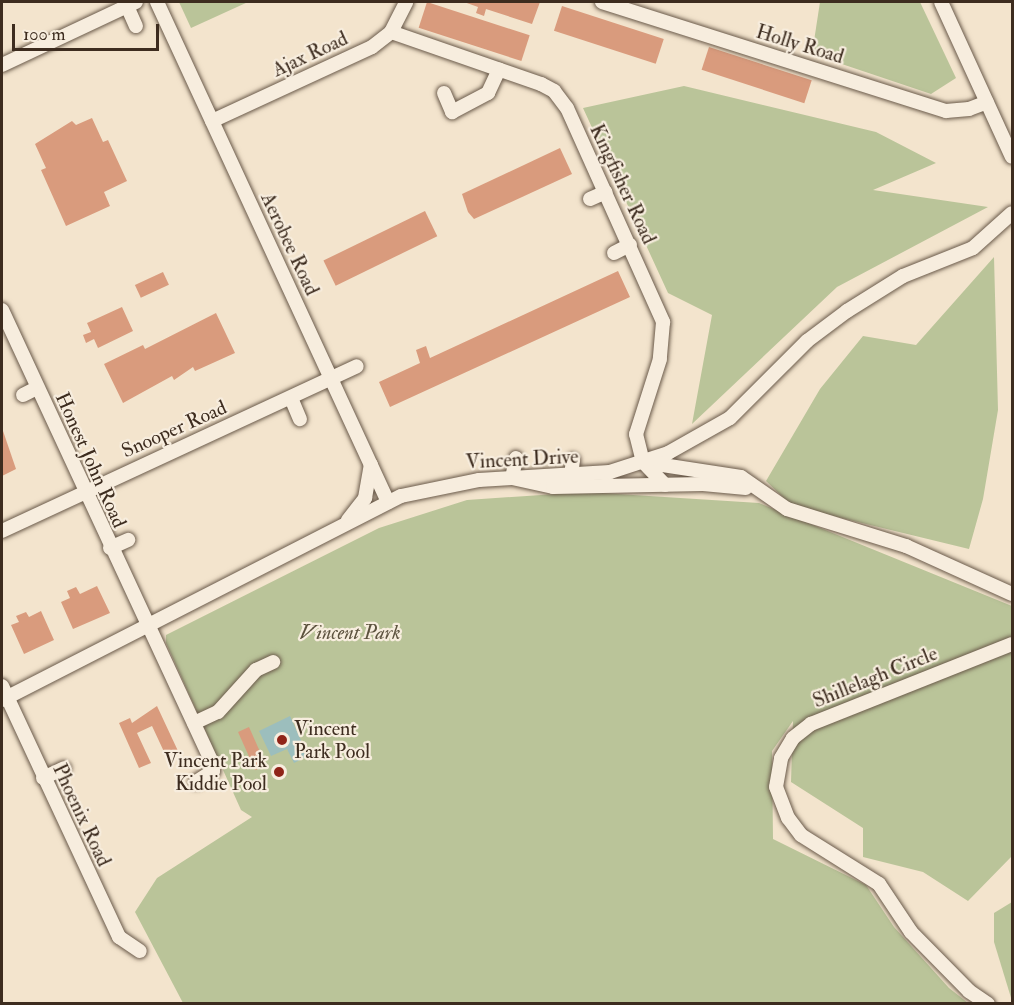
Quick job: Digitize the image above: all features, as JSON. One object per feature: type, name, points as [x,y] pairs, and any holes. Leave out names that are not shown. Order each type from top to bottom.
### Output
[{"type":"street","name":"Aerobee Road","points":[[158,2],[388,502]]},
{"type":"street","name":"Ajax Road","points":[[212,121],[372,46],[391,32],[406,2]]},
{"type":"street","name":"Holly Road","points":[[602,2],[946,111],[969,109],[987,102]]},
{"type":"street","points":[[941,2],[1012,157]]},
{"type":"street","points":[[2,65],[131,4],[136,26]]},
{"type":"street","name":"Kingfisher Road","points":[[391,32],[541,84],[561,99],[606,192],[663,322],[660,359],[637,422],[637,449],[643,462]]},
{"type":"street","points":[[444,93],[452,112],[488,93],[499,69]]},
{"type":"street","points":[[258,100],[266,113]]},
{"type":"street","points":[[590,199],[606,192]]},
{"type":"street","name":"Vincent Drive","points":[[3,694],[148,625],[388,502],[421,490],[512,478],[610,472],[643,462],[686,444],[730,418],[807,341],[846,310],[903,276],[973,248],[1006,225],[1012,213]]},
{"type":"street","points":[[614,253],[630,245]]},
{"type":"street","name":"Honest John Road","points":[[2,310],[30,355],[37,388],[59,418],[84,492],[194,723],[213,771],[196,782]]},
{"type":"street","name":"Snooper Road","points":[[2,531],[357,366]]},
{"type":"street","points":[[23,395],[37,388]]},
{"type":"street","points":[[291,398],[300,420]]},
{"type":"street","points":[[516,458],[512,478],[553,487],[736,484],[768,495]]},
{"type":"street","points":[[571,476],[573,460]]},
{"type":"street","points":[[643,462],[665,485]]},
{"type":"street","points":[[643,462],[727,473],[768,495],[787,509],[841,530],[906,546],[1012,594]]},
{"type":"street","points":[[371,465],[394,487],[421,490]]},
{"type":"street","points":[[346,523],[364,498],[371,465]]},
{"type":"street","points":[[110,548],[128,540]]},
{"type":"street","name":"Shillelagh Circle","points":[[988,1004],[969,991],[911,932],[879,884],[801,835],[784,810],[776,787],[781,758],[793,738],[811,724],[1012,644]]},
{"type":"street","points":[[194,723],[218,712],[256,670],[273,662]]},
{"type":"street","name":"Phoenix Road","points":[[3,694],[119,937],[140,951]]},
{"type":"street","points":[[43,777],[64,768]]},
{"type":"green space","points":[[179,2],[248,2],[191,28]]},
{"type":"green space","points":[[820,2],[920,2],[956,78],[931,94],[812,54]]},
{"type":"green space","points":[[684,86],[876,132],[936,163],[873,190],[988,207],[837,287],[692,424],[712,315],[668,293],[583,108]]},
{"type":"green space","points":[[994,257],[998,410],[983,499],[969,549],[792,506],[766,481],[820,389],[863,336],[916,345]]},
{"type":"green space","name":"Vincent Park","points":[[586,492],[759,503],[1012,606],[1012,856],[968,901],[923,872],[863,857],[863,828],[791,782],[793,721],[772,751],[773,839],[866,885],[894,927],[949,988],[968,1003],[183,1003],[135,912],[157,878],[252,817],[241,810],[166,643],[166,635],[379,528],[467,500]]},
{"type":"green space","points":[[1012,902],[1012,1001],[994,942],[994,913]]},
{"type":"water","name":"Vincent Park Pool","points":[[290,716],[308,756],[294,763],[287,749],[271,756],[259,731]]},
{"type":"building","points":[[427,2],[530,35],[521,61],[419,28]]},
{"type":"building","points":[[464,2],[540,2],[532,24],[486,9],[484,16],[476,13],[478,7]]},
{"type":"building","points":[[562,6],[664,39],[656,64],[554,31]]},
{"type":"building","points":[[709,47],[812,80],[804,103],[702,70]]},
{"type":"building","points":[[92,118],[103,142],[108,140],[127,181],[104,192],[110,206],[66,226],[41,170],[46,168],[35,144],[72,121],[76,125]]},
{"type":"building","points":[[560,148],[572,174],[474,219],[468,212],[462,194]]},
{"type":"building","points":[[425,211],[437,236],[336,286],[323,261]]},
{"type":"building","points":[[618,271],[630,297],[390,407],[379,382],[420,363],[416,350],[426,346],[430,358]]},
{"type":"building","points":[[163,272],[169,285],[141,298],[135,285]]},
{"type":"building","points":[[122,307],[133,331],[98,348],[94,339],[86,343],[83,335],[91,332],[87,323]]},
{"type":"building","points":[[216,313],[235,353],[195,371],[193,367],[174,380],[172,376],[123,403],[104,364],[143,345],[145,349]]},
{"type":"building","points":[[2,428],[16,469],[2,476]]},
{"type":"building","points":[[97,586],[110,613],[73,629],[61,602],[70,598],[67,591],[76,587],[80,594]]},
{"type":"building","points":[[41,611],[54,640],[24,654],[11,625],[19,622],[16,616],[26,612],[29,617]]},
{"type":"building","points":[[157,706],[178,751],[166,756],[152,726],[137,733],[151,763],[139,768],[119,723],[130,718],[132,723]]},
{"type":"building","name":"Vincent Park Pool","points":[[249,727],[266,765],[255,770],[238,732]]},
{"type":"place","name":"Vincent Park Pool","points":[[282,740]]},
{"type":"place","name":"Vincent Park Kiddie Pool","points":[[279,772]]}]
